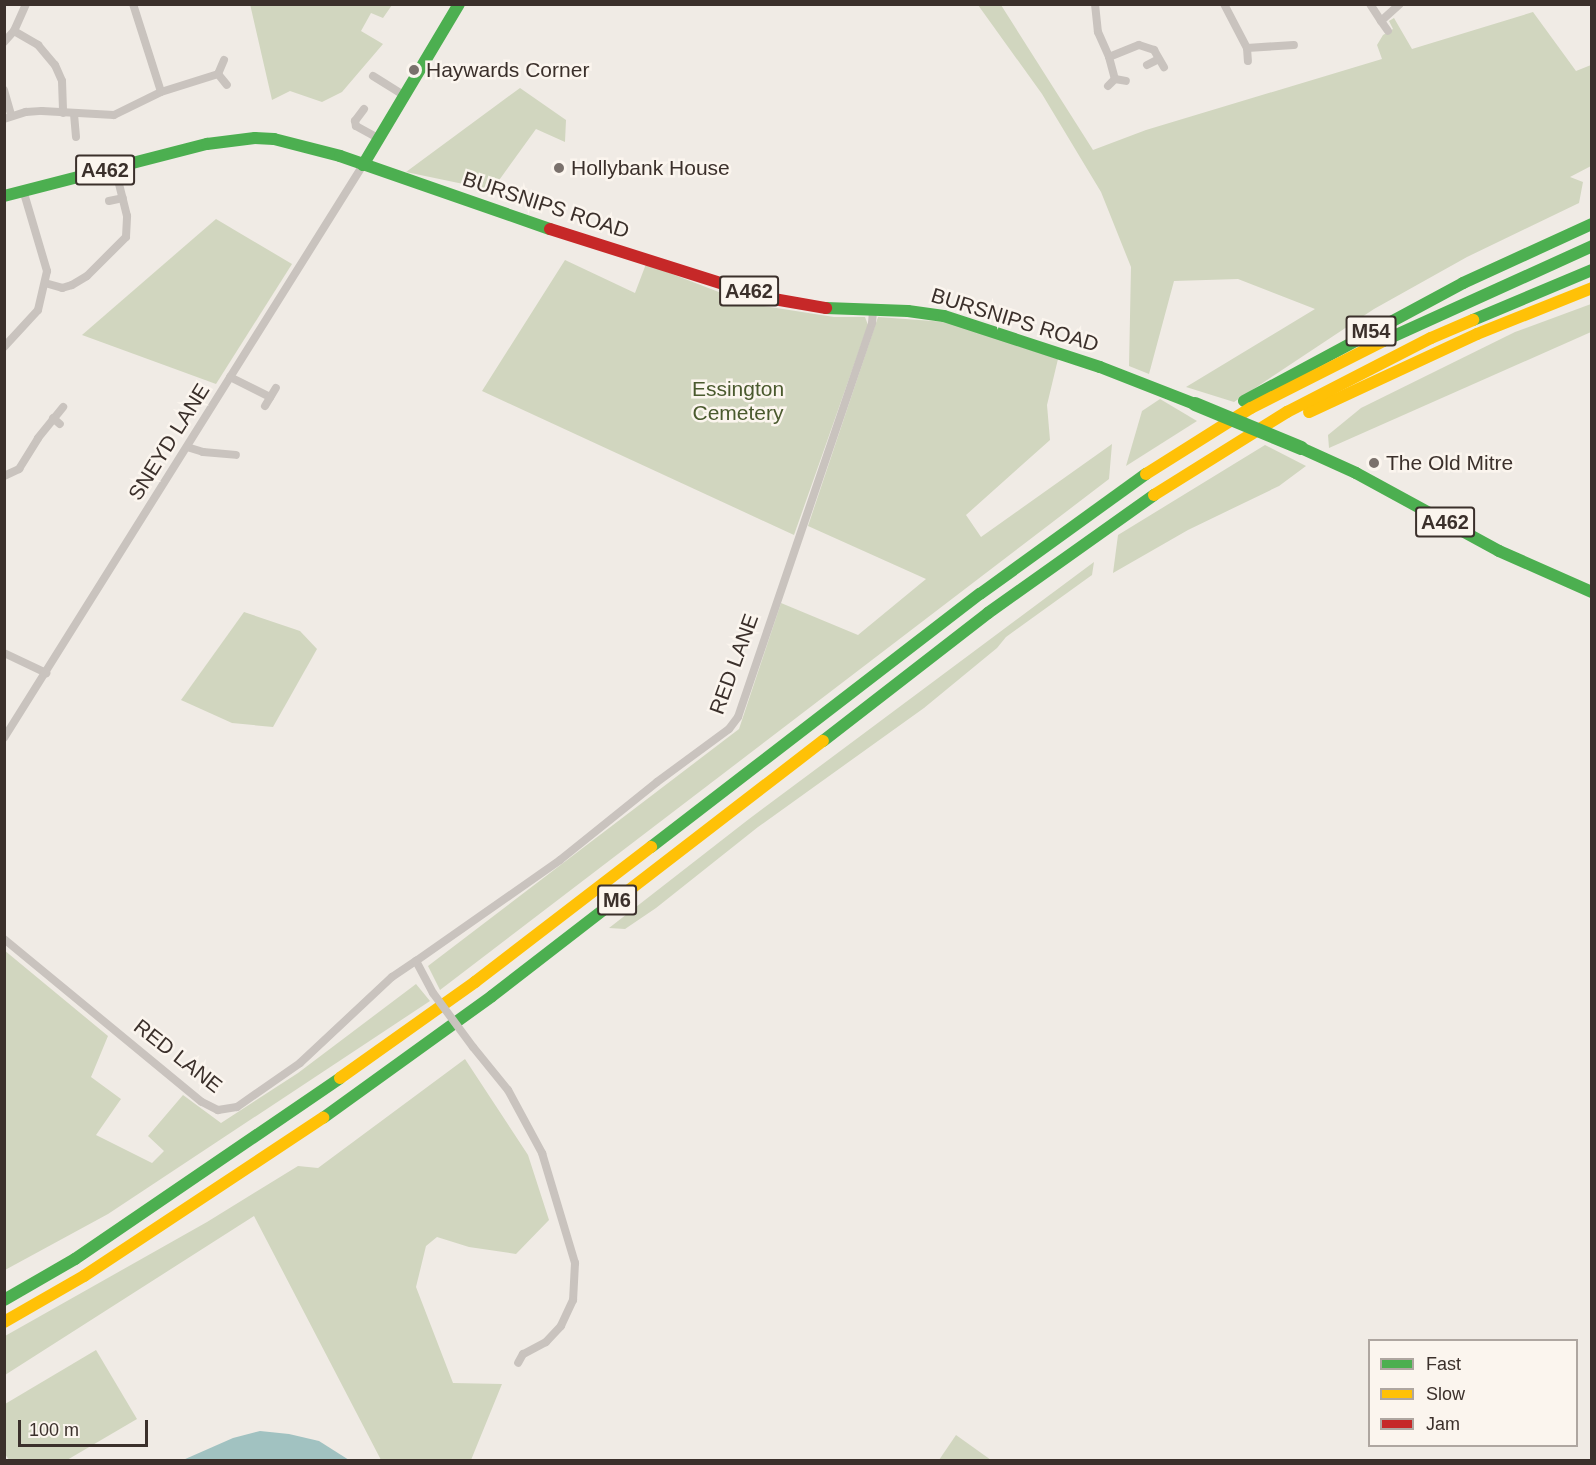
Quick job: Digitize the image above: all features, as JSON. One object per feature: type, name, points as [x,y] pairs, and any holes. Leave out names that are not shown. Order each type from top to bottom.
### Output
[{"type":"main road","points":[[363,165],[459,4]]},
{"type":"main road","name":"A462","points":[[4,196],[207,144],[255,138],[296,143],[363,165]]},
{"type":"main road","name":"BURSNIPS ROAD","points":[[363,165],[504,215],[768,298],[804,305],[873,311],[909,311],[944,316],[1110,371],[1195,404],[1356,473],[1499,551],[1592,592]]},
{"type":"main road","name":"M54","points":[[1166,462],[1189,436],[1315,361],[1463,283],[1592,224]]},
{"type":"main road","points":[[1464,302],[1505,272],[1592,230]]},
{"type":"main road","name":"M6","points":[[4,1300],[75,1259],[268,1130],[475,982],[980,594],[1136,480],[1251,408],[1464,302],[1592,246]]},
{"type":"main road","name":"M6","points":[[4,1322],[84,1276],[304,1131],[492,996],[988,613],[1113,523],[1214,456],[1287,412],[1420,343],[1592,270]]},
{"type":"main road","name":"M54","points":[[1214,456],[1245,446],[1331,401],[1477,334],[1592,288]]},
{"type":"street","points":[[4,42],[14,31],[26,4]]},
{"type":"street","points":[[133,4],[161,92]]},
{"type":"street","points":[[1095,4],[1098,32],[1109,57],[1112,83],[1126,81]]},
{"type":"street","points":[[1224,4],[1247,48],[1248,61]]},
{"type":"street","points":[[1370,4],[1388,31]]},
{"type":"street","points":[[1381,21],[1400,4]]},
{"type":"street","points":[[14,31],[38,45],[55,64],[62,81],[63,113]]},
{"type":"street","points":[[1109,57],[1139,45],[1154,50],[1162,63],[1147,65]]},
{"type":"street","points":[[1247,48],[1294,45]]},
{"type":"street","points":[[4,90],[8,117],[26,112],[114,115],[161,92],[218,74],[224,60]]},
{"type":"street","points":[[218,74],[227,85]]},
{"type":"street","points":[[373,76],[405,96]]},
{"type":"street","points":[[363,109],[356,126],[379,139]]},
{"type":"street","points":[[74,114],[76,137]]},
{"type":"street","name":"SNEYD LANE","points":[[4,738],[363,165]]},
{"type":"street","points":[[45,283],[62,288],[72,285],[87,276],[126,237],[127,216],[119,184]]},
{"type":"street","points":[[4,347],[38,310],[47,271],[23,190]]},
{"type":"street","points":[[109,201],[123,198]]},
{"type":"street","name":"RED LANE","points":[[4,939],[202,1102],[218,1110],[237,1107],[300,1064],[392,977],[560,860],[657,782],[729,729],[738,717],[872,322],[873,311]]},
{"type":"street","points":[[230,377],[270,397]]},
{"type":"street","points":[[265,406],[276,388]]},
{"type":"street","points":[[4,476],[20,469],[57,421],[63,407]]},
{"type":"street","points":[[187,447],[203,452],[236,455]]},
{"type":"street","points":[[4,652],[46,673]]},
{"type":"street","points":[[416,961],[433,993],[508,1090],[542,1153],[575,1263],[573,1300],[561,1326],[546,1342],[523,1354],[518,1363]]},
{"type":"green space","points":[[250,4],[392,5],[383,18],[371,13],[361,31],[383,44],[342,92],[322,102],[290,91],[272,100]]},
{"type":"green space","points":[[978,5],[1001,5],[1093,150],[1146,130],[1382,59],[1377,45],[1383,35],[1393,29],[1389,21],[1394,18],[1412,49],[1533,12],[1576,71],[1591,65],[1591,166],[1570,177],[1583,182],[1579,203],[1467,257],[1374,309],[1234,402],[1186,387],[1315,309],[1238,279],[1174,281],[1149,374],[1129,366],[1131,267],[1101,192],[1042,94]]},
{"type":"green space","points":[[520,88],[566,120],[565,142],[536,129],[492,190],[406,172]]},
{"type":"green space","points":[[216,219],[292,264],[216,384],[82,335]]},
{"type":"green space","name":"Essington Cemetery","points":[[565,260],[635,293],[646,264],[750,304],[834,317],[865,317],[868,325],[794,535],[482,391]]},
{"type":"green space","points":[[1591,304],[1591,332],[1329,448],[1328,435],[1361,408],[1515,332]]},
{"type":"green space","points":[[878,317],[946,322],[1058,359],[1047,405],[1050,440],[966,515],[981,537],[1112,444],[1109,479],[440,990],[428,966],[739,729],[781,603],[858,635],[926,579],[808,526]]},
{"type":"green space","points":[[1160,399],[1197,421],[1126,466],[1142,411]]},
{"type":"green space","points":[[1265,445],[1306,466],[1279,486],[1188,530],[1113,573],[1118,535]]},
{"type":"green space","points":[[1094,562],[1092,575],[1006,637],[997,648],[924,708],[758,827],[656,908],[625,929],[609,928],[749,819]]},
{"type":"green space","points":[[244,612],[300,631],[317,649],[273,727],[232,723],[181,700]]},
{"type":"green space","points":[[4,950],[108,1036],[91,1077],[121,1099],[96,1135],[152,1163],[164,1151],[148,1136],[183,1095],[221,1123],[298,1073],[416,984],[430,1001],[108,1214],[5,1270]]},
{"type":"green space","points":[[465,1059],[528,1155],[549,1220],[516,1254],[469,1247],[437,1237],[426,1246],[416,1287],[453,1383],[502,1384],[471,1460],[381,1460],[254,1216],[5,1375],[5,1336],[207,1222],[298,1166],[318,1168]]},
{"type":"green space","points":[[96,1350],[137,1419],[67,1460],[9,1460],[5,1454],[5,1404]]},
{"type":"green space","points":[[956,1435],[991,1460],[939,1460]]},
{"type":"water","points":[[260,1431],[289,1434],[319,1441],[349,1460],[183,1460],[233,1438]]},
{"type":"traffic: fast","points":[[363,165],[459,4]]},
{"type":"traffic: fast","points":[[4,196],[207,144],[255,138],[274,139],[340,156],[550,229]]},
{"type":"traffic: fast","points":[[1244,401],[1463,283],[1592,224]]},
{"type":"traffic: fast","points":[[1383,341],[1592,246]]},
{"type":"traffic: fast","points":[[1473,320],[1592,270]]},
{"type":"traffic: fast","points":[[826,308],[908,311],[944,316],[1100,367],[1195,404]]},
{"type":"traffic: fast","points":[[1195,404],[1301,448]]},
{"type":"traffic: fast","points":[[1301,448],[1356,473],[1499,551],[1592,592]]},
{"type":"traffic: fast","points":[[651,847],[980,594],[1146,474]]},
{"type":"traffic: fast","points":[[823,741],[988,613],[1154,495]]},
{"type":"traffic: fast","points":[[323,1118],[492,996],[624,894]]},
{"type":"traffic: fast","points":[[4,1300],[75,1259],[340,1078]]},
{"type":"traffic: slow","points":[[1309,412],[1477,334],[1592,288]]},
{"type":"traffic: slow","points":[[1154,495],[1287,412],[1431,338],[1473,320]]},
{"type":"traffic: slow","points":[[1146,474],[1251,408],[1383,341]]},
{"type":"traffic: slow","points":[[624,894],[823,741]]},
{"type":"traffic: slow","points":[[340,1078],[475,982],[651,847]]},
{"type":"traffic: slow","points":[[4,1322],[84,1276],[323,1118]]},
{"type":"traffic: jam","points":[[550,229],[768,298],[826,308]]},
{"type":"place","name":"Haywards Corner","points":[[414,70]]},
{"type":"place","name":"Hollybank House","points":[[559,168]]},
{"type":"place","name":"The Old Mitre","points":[[1374,463]]}]
